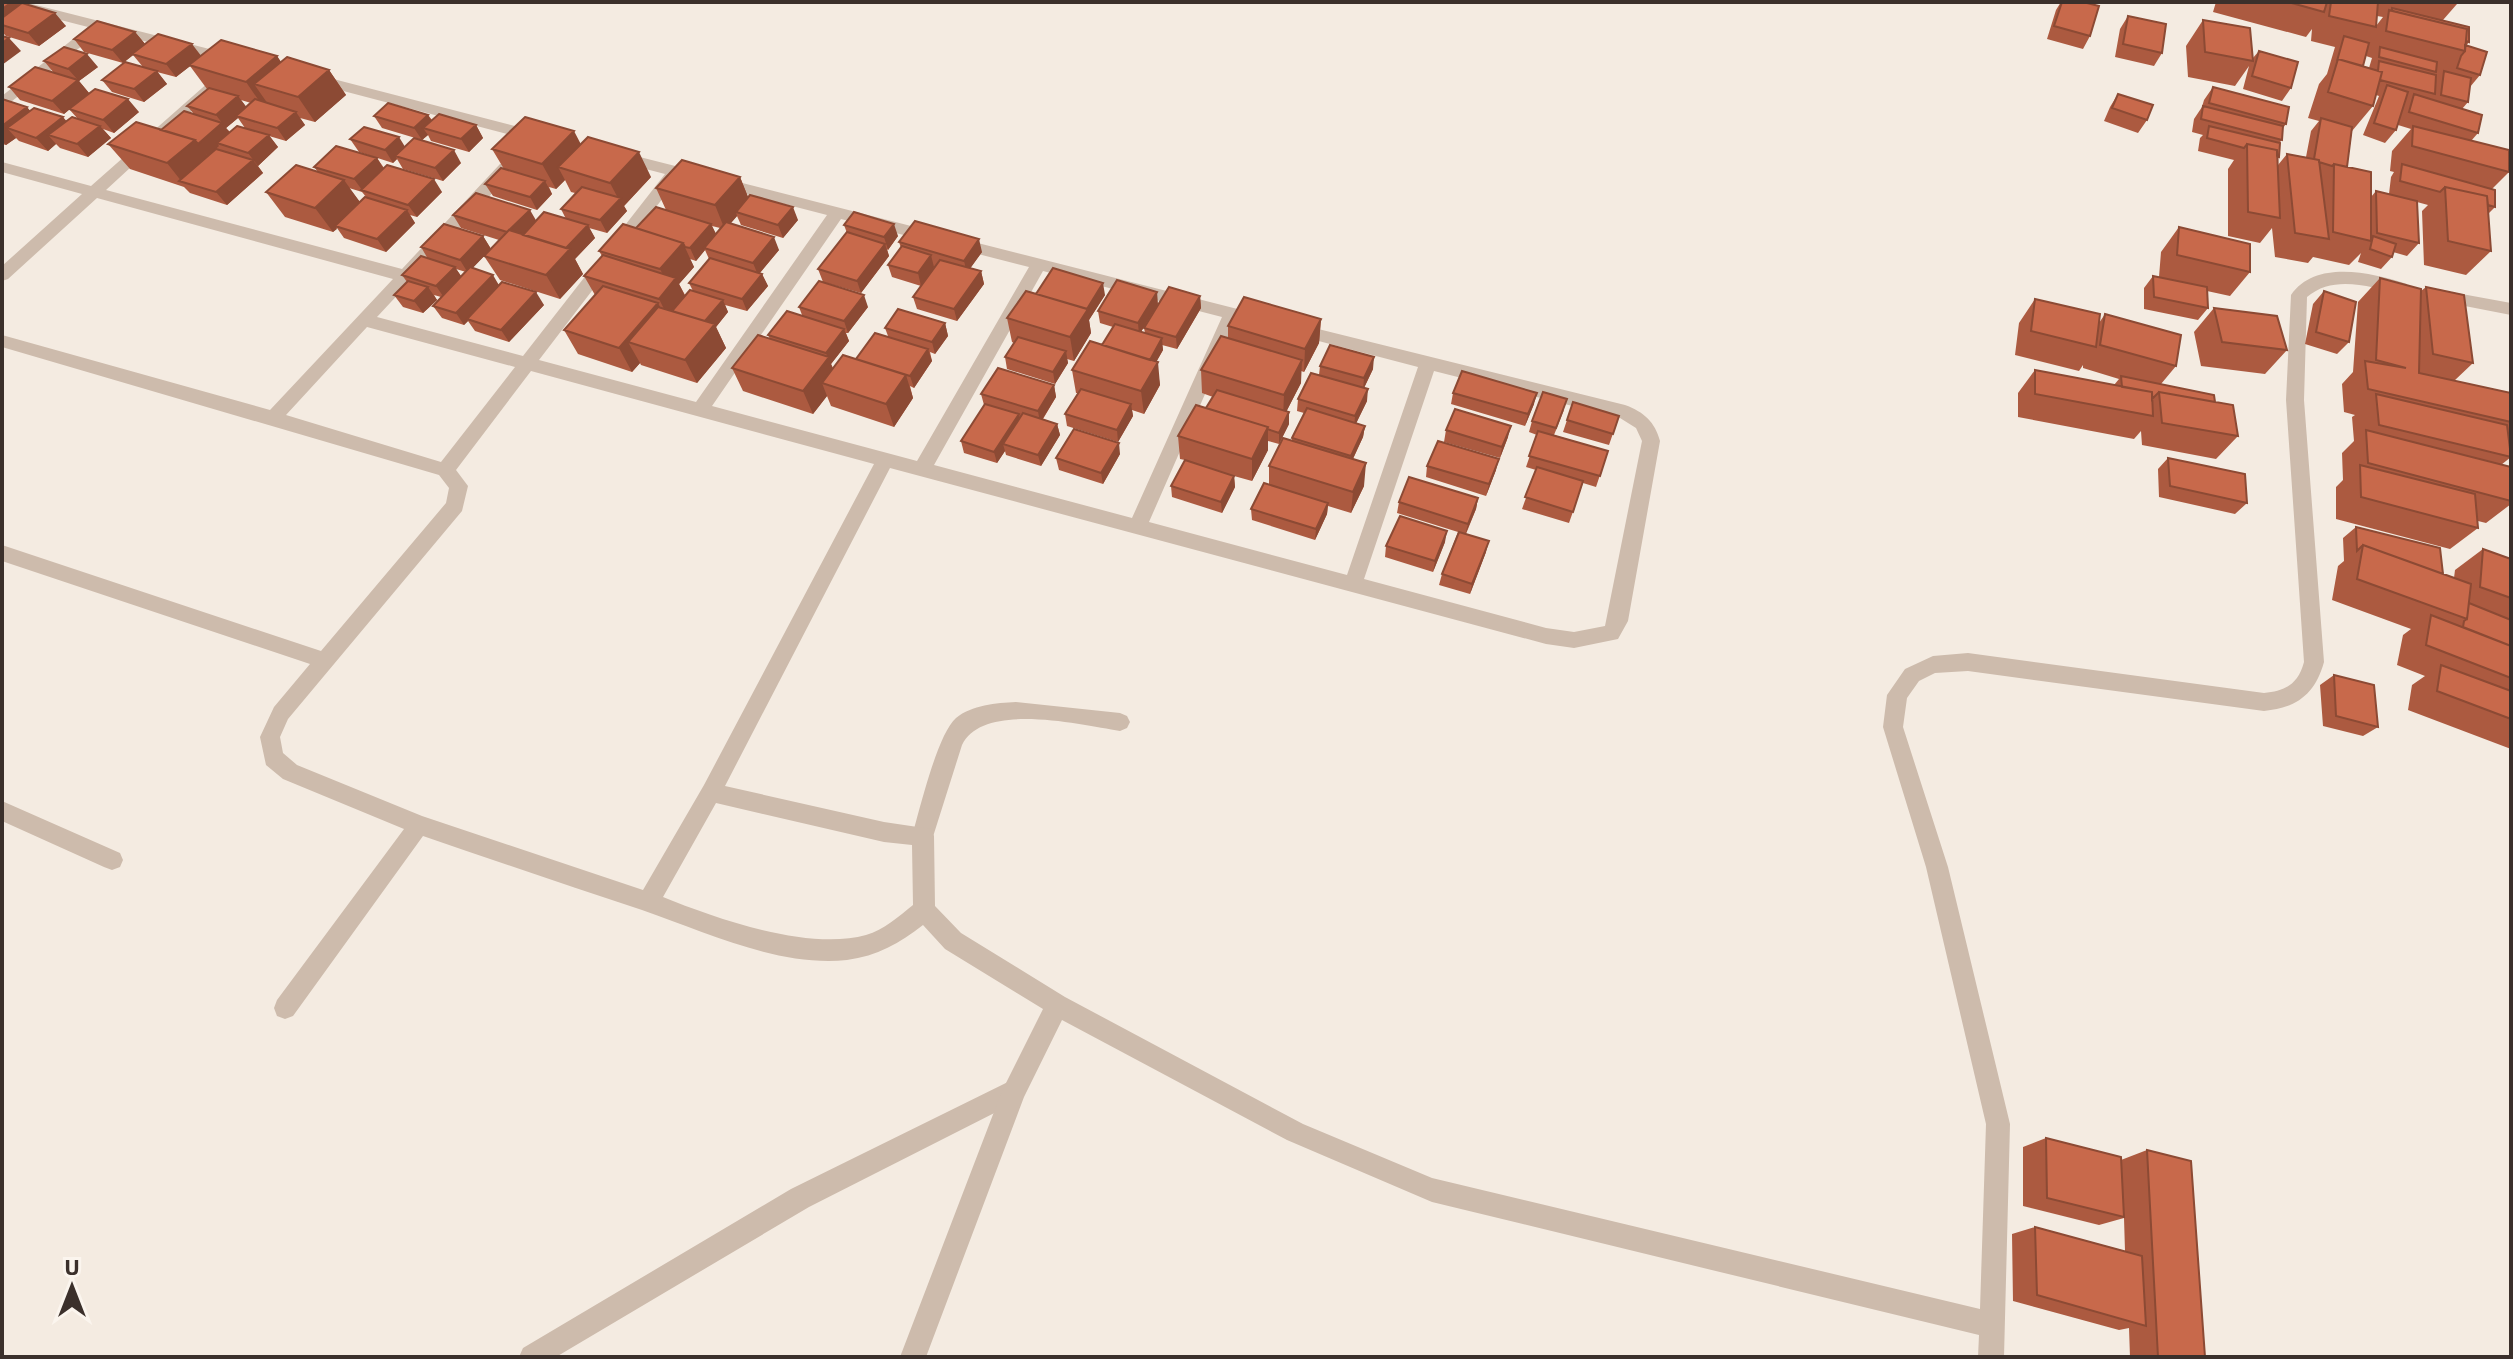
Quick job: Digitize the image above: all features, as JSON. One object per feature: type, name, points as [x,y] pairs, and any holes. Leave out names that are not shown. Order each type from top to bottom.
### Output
[{"type":"street","points":[[2,275],[246,62],[7,2]]},
{"type":"street","points":[[2,104],[99,25]]},
{"type":"street","points":[[273,418],[531,146],[298,76]]},
{"type":"street","points":[[364,320],[1546,636],[1574,640],[1611,633],[1618,621],[1651,441],[1649,429],[1642,421],[1625,412],[605,154]]},
{"type":"street","points":[[2,167],[405,276]]},
{"type":"street","points":[[445,470],[675,172]]},
{"type":"street","points":[[700,410],[837,213]]},
{"type":"street","points":[[922,469],[1039,264]]},
{"type":"street","points":[[1991,1357],[1998,1124],[1937,867],[1893,727],[1897,695],[1912,675],[1933,665],[1968,662],[2264,702],[2288,701],[2302,690],[2314,662],[2295,400],[2299,295],[2308,285],[2344,278],[2511,309]]},
{"type":"street","points":[[1137,527],[1232,313]]},
{"type":"street","points":[[2,341],[445,470],[459,486],[455,506],[281,713],[270,737],[273,758],[290,772],[419,825],[731,930],[839,950],[864,947],[891,936],[924,910]]},
{"type":"street","points":[[1353,585],[1428,363]]},
{"type":"street","points":[[648,902],[711,792],[886,459]]},
{"type":"street","points":[[2,553],[325,661]]},
{"type":"street","points":[[1120,722],[1058,712],[979,715],[960,727],[923,836],[924,910],[953,941],[1057,1005],[1295,1132],[1432,1190],[1992,1325]]},
{"type":"street","points":[[711,792],[884,832],[923,836]]},
{"type":"street","points":[[2,811],[112,860]]},
{"type":"street","points":[[285,1008],[419,825]]},
{"type":"street","points":[[913,1357],[1014,1091],[1057,1005]]},
{"type":"street","points":[[532,1357],[800,1198],[1014,1091]]},
{"type":"building","points":[[2062,2],[2099,6],[2090,36],[2054,26]]},
{"type":"building","points":[[2288,2],[2327,2],[2324,12]]},
{"type":"building","points":[[2331,2],[2378,2],[2376,27],[2329,16]]},
{"type":"building","points":[[22,3],[55,13],[28,33],[2,25],[2,18]]},
{"type":"building","points":[[2392,8],[2469,27],[2469,42],[2466,41],[2467,29],[2392,11]]},
{"type":"building","points":[[2389,10],[2467,29],[2465,51],[2386,31]]},
{"type":"building","points":[[2128,16],[2166,24],[2162,53],[2123,44]]},
{"type":"building","points":[[2203,20],[2250,28],[2253,61],[2205,52]]},
{"type":"building","points":[[97,21],[135,32],[112,50],[74,39]]},
{"type":"building","points":[[158,34],[192,44],[166,64],[132,54]]},
{"type":"building","points":[[2344,36],[2369,43],[2363,66],[2337,61]]},
{"type":"building","points":[[221,40],[277,56],[246,82],[189,65]]},
{"type":"building","points":[[2465,45],[2487,52],[2480,75],[2457,68]]},
{"type":"building","points":[[64,47],[87,54],[68,69],[44,61]]},
{"type":"building","points":[[2380,47],[2437,62],[2436,72],[2379,57]]},
{"type":"building","points":[[2259,51],[2298,62],[2291,88],[2252,76]]},
{"type":"building","points":[[287,57],[329,70],[298,97],[254,84]]},
{"type":"building","points":[[2338,59],[2382,72],[2373,106],[2328,92]]},
{"type":"building","points":[[2379,61],[2436,75],[2435,94],[2380,80],[2382,72],[2378,71]]},
{"type":"building","points":[[125,62],[157,71],[134,89],[102,80]]},
{"type":"building","points":[[35,67],[78,80],[52,101],[9,87]]},
{"type":"building","points":[[2444,71],[2471,78],[2468,102],[2441,95]]},
{"type":"building","points":[[2387,85],[2408,92],[2396,130],[2374,123]]},
{"type":"building","points":[[2213,87],[2289,107],[2286,124],[2209,103]]},
{"type":"building","points":[[209,88],[238,96],[216,115],[187,106]]},
{"type":"building","points":[[95,89],[128,99],[103,120],[69,109]]},
{"type":"building","points":[[2118,94],[2153,105],[2147,120],[2112,108]]},
{"type":"building","points":[[2414,94],[2482,115],[2478,133],[2409,112]]},
{"type":"building","points":[[2,99],[27,107],[2,126]]},
{"type":"building","points":[[255,99],[296,112],[277,128],[236,116]]},
{"type":"building","points":[[388,103],[428,115],[414,128],[374,116]]},
{"type":"building","points":[[2203,106],[2283,126],[2282,140],[2201,119]]},
{"type":"building","points":[[34,108],[63,117],[36,138],[7,128]]},
{"type":"building","points":[[184,111],[222,123],[198,144],[195,140],[161,130]]},
{"type":"building","points":[[439,114],[476,125],[461,139],[423,128]]},
{"type":"building","points":[[72,117],[100,126],[77,144],[48,135]]},
{"type":"building","points":[[525,117],[574,131],[542,164],[492,149]]},
{"type":"building","points":[[2321,118],[2352,127],[2347,167],[2332,166],[2314,159]]},
{"type":"building","points":[[136,122],[195,140],[167,163],[108,144]]},
{"type":"building","points":[[237,126],[269,135],[248,153],[217,143]]},
{"type":"building","points":[[2209,126],[2280,143],[2279,157],[2277,150],[2247,144],[2244,148],[2207,138]]},
{"type":"building","points":[[2413,126],[2509,150],[2509,172],[2412,146]]},
{"type":"building","points":[[364,127],[399,137],[385,150],[350,139]]},
{"type":"building","points":[[588,137],[639,152],[610,183],[558,167]]},
{"type":"building","points":[[414,138],[454,150],[435,168],[395,156]]},
{"type":"building","points":[[2247,144],[2277,150],[2280,218],[2248,212]]},
{"type":"building","points":[[336,146],[377,158],[354,179],[314,167]]},
{"type":"building","points":[[216,149],[253,160],[216,192],[179,181]]},
{"type":"building","points":[[2287,154],[2319,160],[2329,239],[2295,233]]},
{"type":"building","points":[[682,160],[740,177],[715,205],[656,188]]},
{"type":"building","points":[[2334,164],[2371,172],[2371,241],[2333,232]]},
{"type":"building","points":[[2402,164],[2495,190],[2495,207],[2488,205],[2487,196],[2445,187],[2440,192],[2400,181]]},
{"type":"building","points":[[296,165],[344,180],[315,208],[266,192]]},
{"type":"building","points":[[387,165],[434,179],[408,205],[361,190]]},
{"type":"building","points":[[501,168],[545,181],[530,197],[485,184]]},
{"type":"building","points":[[582,187],[621,198],[600,220],[561,209]]},
{"type":"building","points":[[2445,187],[2487,196],[2491,251],[2448,241]]},
{"type":"building","points":[[2376,191],[2417,201],[2419,243],[2377,233]]},
{"type":"building","points":[[476,193],[530,210],[507,232],[453,215]]},
{"type":"building","points":[[750,195],[793,207],[778,225],[736,212]]},
{"type":"building","points":[[365,197],[407,210],[377,239],[335,226]]},
{"type":"building","points":[[656,207],[711,224],[690,248],[685,247],[683,243],[636,228]]},
{"type":"building","points":[[544,212],[588,225],[566,248],[523,235]]},
{"type":"building","points":[[854,212],[894,224],[884,237],[844,225]]},
{"type":"building","points":[[915,221],[979,239],[964,261],[899,242]]},
{"type":"building","points":[[726,222],[774,237],[753,263],[704,248]]},
{"type":"building","points":[[444,224],[483,236],[460,260],[421,247]]},
{"type":"building","points":[[623,224],[683,243],[660,269],[599,251]]},
{"type":"building","points":[[2179,227],[2250,244],[2250,272],[2177,255]]},
{"type":"building","points":[[509,230],[570,249],[546,275],[484,256]]},
{"type":"building","points":[[847,232],[885,244],[857,281],[818,269]]},
{"type":"building","points":[[2373,236],[2396,244],[2392,257],[2370,249]]},
{"type":"building","points":[[902,246],[931,255],[918,273],[888,265]]},
{"type":"building","points":[[603,255],[676,278],[659,299],[584,276]]},
{"type":"building","points":[[421,256],[455,267],[436,286],[402,275]]},
{"type":"building","points":[[710,258],[762,274],[742,299],[689,283]]},
{"type":"building","points":[[940,260],[981,271],[954,309],[913,297]]},
{"type":"building","points":[[470,267],[493,275],[456,313],[433,306]]},
{"type":"building","points":[[1053,268],[1103,283],[1087,309],[1036,294]]},
{"type":"building","points":[[2153,276],[2207,287],[2208,308],[2154,297]]},
{"type":"building","points":[[2380,278],[2421,289],[2419,373],[2511,393],[2511,422],[2368,389],[2365,361],[2406,368],[2376,360]]},
{"type":"building","points":[[1117,280],[1157,292],[1138,323],[1098,311]]},
{"type":"building","points":[[408,281],[428,287],[414,301],[394,295]]},
{"type":"building","points":[[819,281],[864,295],[844,321],[799,307]]},
{"type":"building","points":[[502,282],[536,292],[501,330],[467,319]]},
{"type":"building","points":[[603,286],[658,303],[619,348],[564,330]]},
{"type":"building","points":[[1169,287],[1200,296],[1176,337],[1144,328]]},
{"type":"building","points":[[2426,287],[2464,295],[2473,363],[2433,354]]},
{"type":"building","points":[[690,290],[723,300],[705,321],[672,311]]},
{"type":"building","points":[[1026,291],[1088,309],[1070,337],[1007,318]]},
{"type":"building","points":[[2324,291],[2356,302],[2349,342],[2316,332]]},
{"type":"building","points":[[1244,297],[1321,319],[1305,349],[1228,326]]},
{"type":"building","points":[[2035,299],[2100,314],[2096,347],[2031,331]]},
{"type":"building","points":[[658,307],[715,324],[685,360],[628,342]]},
{"type":"building","points":[[2214,308],[2277,316],[2287,350],[2222,342]]},
{"type":"building","points":[[898,309],[945,323],[932,342],[885,328]]},
{"type":"building","points":[[787,311],[844,329],[826,353],[768,335]]},
{"type":"building","points":[[2105,314],[2181,335],[2176,366],[2100,345]]},
{"type":"building","points":[[1115,324],[1162,338],[1150,360],[1102,345]]},
{"type":"building","points":[[875,333],[928,349],[910,376],[856,359]]},
{"type":"building","points":[[758,335],[829,357],[803,391],[732,368]]},
{"type":"building","points":[[1221,336],[1302,360],[1284,395],[1201,370]]},
{"type":"building","points":[[1018,337],[1066,351],[1053,372],[1005,357]]},
{"type":"building","points":[[1090,341],[1158,362],[1141,391],[1072,370]]},
{"type":"building","points":[[1330,345],[1374,357],[1364,378],[1320,366]]},
{"type":"building","points":[[843,355],[906,375],[886,404],[822,383]]},
{"type":"building","points":[[998,368],[1054,385],[1038,411],[981,394]]},
{"type":"building","points":[[2035,370],[2152,392],[2153,416],[2035,394]]},
{"type":"building","points":[[1462,371],[1537,393],[1528,414],[1453,393]]},
{"type":"building","points":[[1311,373],[1368,389],[1355,416],[1298,399]]},
{"type":"building","points":[[2121,376],[2214,395],[2215,402],[2159,392],[2152,399],[2152,392],[2122,387]]},
{"type":"building","points":[[1081,389],[1131,404],[1117,430],[1065,414]]},
{"type":"building","points":[[1217,390],[1289,412],[1279,433],[1206,408]]},
{"type":"building","points":[[1543,392],[1567,399],[1556,428],[1532,421]]},
{"type":"building","points":[[2159,392],[2233,405],[2238,436],[2162,423]]},
{"type":"building","points":[[2376,394],[2507,425],[2511,457],[2379,425]]},
{"type":"building","points":[[1573,402],[1619,416],[1613,434],[1567,420]]},
{"type":"building","points":[[985,404],[1019,414],[994,452],[961,441]]},
{"type":"building","points":[[1196,405],[1268,427],[1252,459],[1178,436]]},
{"type":"building","points":[[1307,408],[1365,426],[1351,456],[1292,438]]},
{"type":"building","points":[[1455,409],[1511,426],[1502,447],[1446,430]]},
{"type":"building","points":[[1023,413],[1057,424],[1038,455],[1003,444]]},
{"type":"building","points":[[1074,429],[1119,443],[1101,473],[1056,458]]},
{"type":"building","points":[[2366,430],[2511,467],[2511,501],[2368,463]]},
{"type":"building","points":[[1538,431],[1608,451],[1600,476],[1529,456]]},
{"type":"building","points":[[1283,438],[1366,463],[1353,492],[1269,466]]},
{"type":"building","points":[[1438,441],[1499,459],[1489,484],[1427,466]]},
{"type":"building","points":[[2168,458],[2245,474],[2247,503],[2170,486]]},
{"type":"building","points":[[1185,460],[1234,476],[1221,502],[1171,486]]},
{"type":"building","points":[[2360,465],[2475,494],[2478,528],[2361,497]]},
{"type":"building","points":[[1537,467],[1583,481],[1573,512],[1525,497]]},
{"type":"building","points":[[1409,477],[1478,498],[1468,524],[1399,502]]},
{"type":"building","points":[[1264,483],[1328,503],[1316,529],[1251,509]]},
{"type":"building","points":[[1400,516],[1447,531],[1435,561],[1386,546]]},
{"type":"building","points":[[2356,527],[2440,548],[2443,574],[2363,545],[2357,551]]},
{"type":"building","points":[[1459,532],[1489,541],[1472,584],[1442,574]]},
{"type":"building","points":[[2363,545],[2471,584],[2467,619],[2357,579]]},
{"type":"building","points":[[2483,549],[2511,559],[2511,598],[2480,587]]},
{"type":"building","points":[[2469,603],[2511,620],[2511,646],[2463,627]]},
{"type":"building","points":[[2431,615],[2511,646],[2511,678],[2426,645]]},
{"type":"building","points":[[2441,665],[2511,691],[2511,719],[2437,691]]},
{"type":"building","points":[[2334,675],[2374,685],[2378,727],[2336,716]]},
{"type":"building","points":[[2046,1138],[2121,1157],[2124,1217],[2047,1198]]},
{"type":"building","points":[[2147,1150],[2191,1161],[2205,1357],[2158,1357]]},
{"type":"building","points":[[2035,1227],[2142,1256],[2146,1326],[2037,1295]]}]
